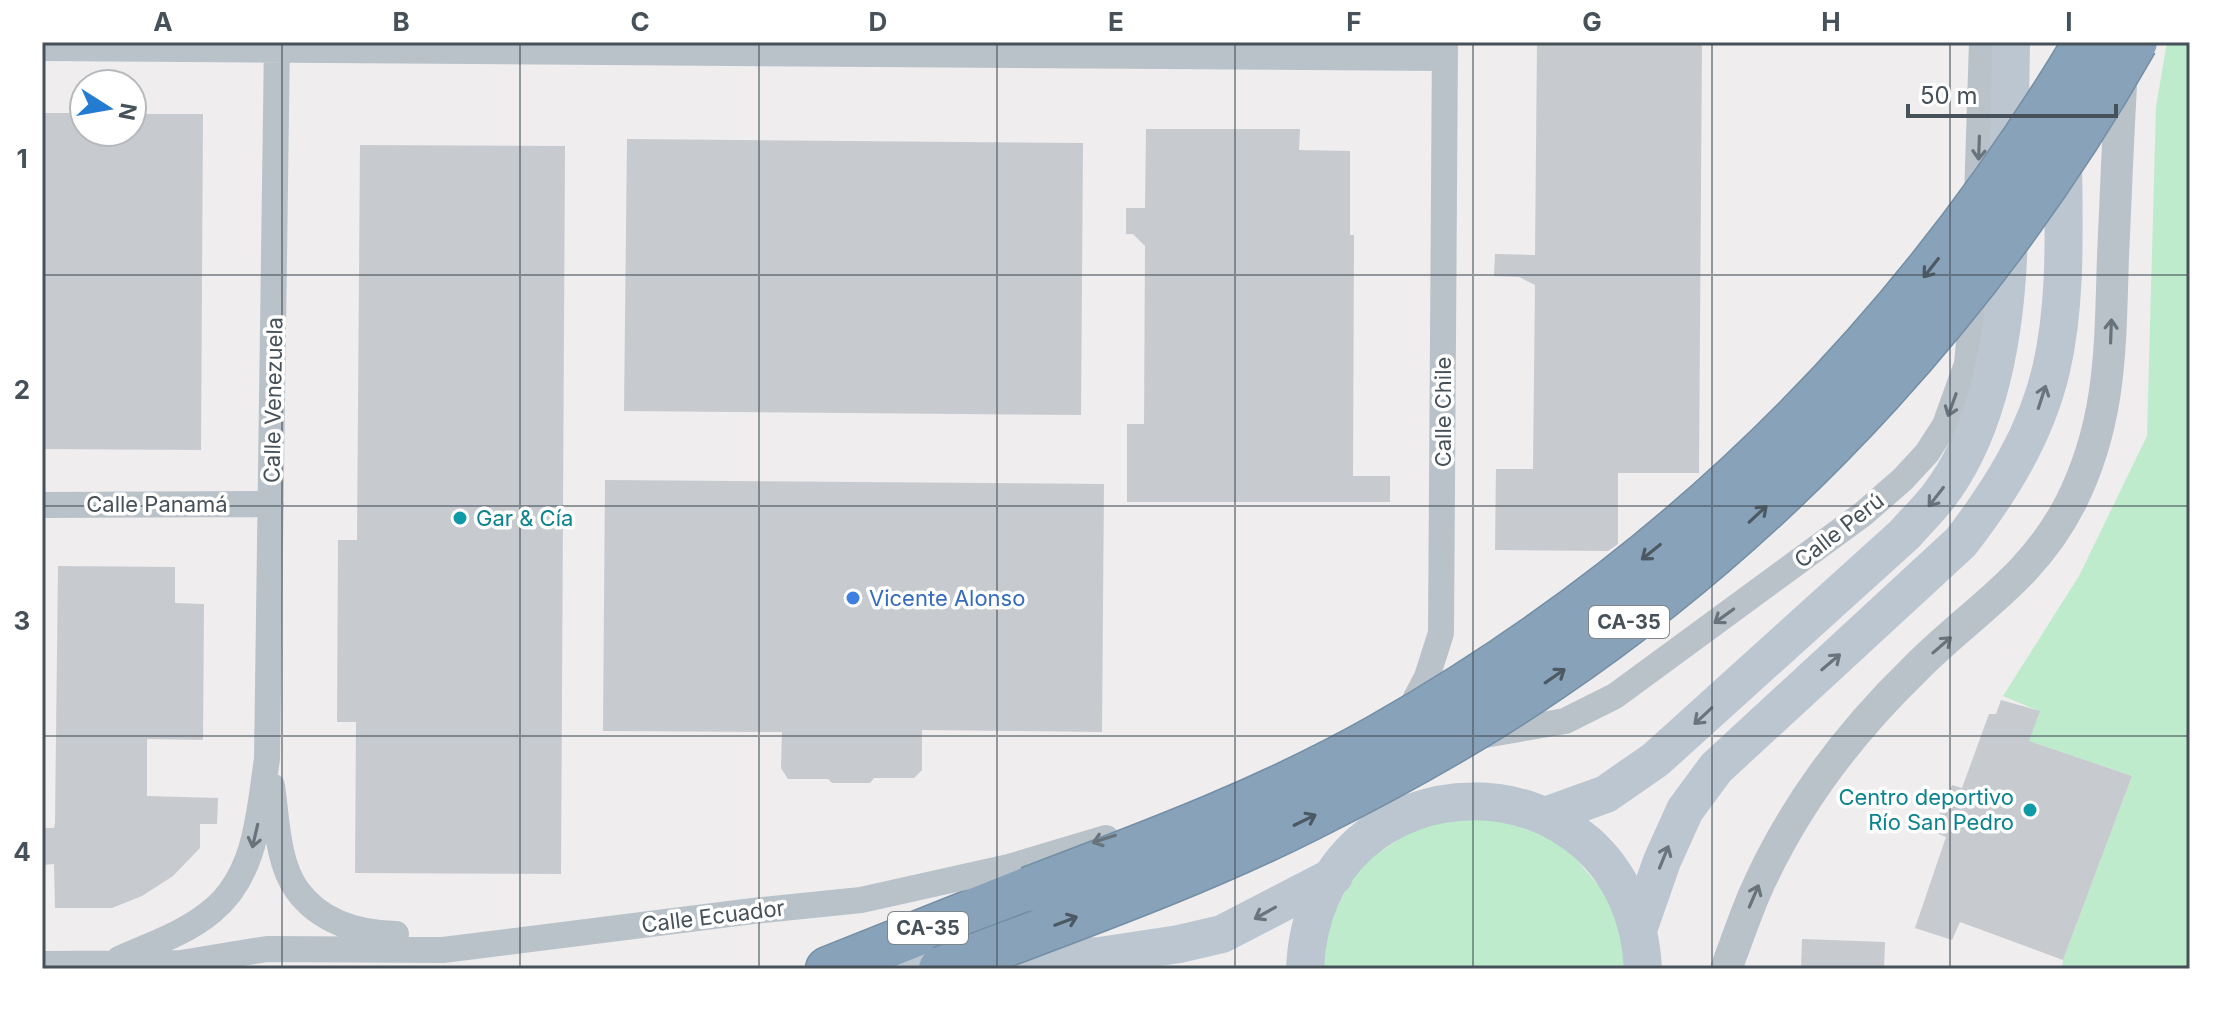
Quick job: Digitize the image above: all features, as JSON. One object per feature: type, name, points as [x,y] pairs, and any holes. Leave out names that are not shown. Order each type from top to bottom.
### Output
[{"type":"highway","name":"CA-35","points":[[828,969],[1156,841],[1312,771],[1377,738],[1487,671],[1615,580],[1724,490],[1825,390],[1873,337],[1964,227],[2045,110],[2086,42]]},
{"type":"highway","name":"CA-35","points":[[941,969],[1172,879],[1304,821],[1492,718],[1623,627],[1724,545],[1776,498],[1926,341],[1970,287],[2055,171],[2135,42]]},
{"type":"main road","name":"Calle Perú","points":[[1545,816],[1606,794],[1655,760],[1905,534],[1939,496],[1982,412],[1996,365],[2008,247],[2011,42]]},
{"type":"main road","points":[[1638,930],[1662,861],[1685,810],[1716,768],[1961,542],[1988,508],[2014,465],[2035,419],[2051,371],[2060,316],[2064,42]]},
{"type":"main road","points":[[1305,969],[1316,910],[1334,876],[1354,851],[1378,830],[1421,809],[1452,802],[1484,801],[1515,805],[1545,816],[1578,836],[1605,862],[1626,895],[1638,930],[1643,969]]},
{"type":"main road","points":[[856,969],[1100,956],[1179,944],[1222,934],[1334,876]]},
{"type":"street","name":"Calle Perú","points":[[1365,757],[1565,721],[1615,696],[1863,514],[1927,453],[1945,425],[1967,364],[1973,315],[1982,42]]},
{"type":"street","points":[[1726,969],[1767,868],[1830,764],[1915,668],[2011,585],[2033,561],[2057,526],[2082,476],[2095,442],[2109,378],[2124,42]]},
{"type":"street","name":"Calle Venezuela","points":[[267,759],[277,46]]},
{"type":"street","points":[[42,48],[1444,50]]},
{"type":"street","name":"Calle Chile","points":[[1365,757],[1403,725],[1427,677],[1441,633],[1444,50]]},
{"type":"street","name":"Calle Panamá","points":[[42,505],[271,504]]},
{"type":"street","points":[[1441,633],[1460,688],[1475,708],[1523,728]]},
{"type":"street","name":"Calle Ecuador","points":[[42,964],[101,966],[181,963],[267,949],[443,950],[861,900],[1009,867],[1365,757]]},
{"type":"street","points":[[267,759],[284,859],[297,890],[327,918],[367,934],[559,935]]},
{"type":"street","points":[[101,966],[172,935],[211,912],[230,893],[247,865],[257,830],[267,759]]},
{"type":"green space","points":[[2167,42],[2190,42],[2190,969],[2062,969],[2132,776],[2029,741],[2039,711],[2003,696],[2079,576],[2147,436],[2156,107]]},
{"type":"green space","points":[[1494,817],[1563,844],[1611,900],[1627,969],[1320,969],[1323,934],[1358,867],[1421,824]]},
{"type":"building","points":[[1537,42],[1702,42],[1699,473],[1618,473],[1618,544],[1608,551],[1495,550],[1496,469],[1533,469],[1535,285],[1519,277],[1494,276],[1495,254],[1535,255]]},
{"type":"building","points":[[42,113],[68,113],[68,148],[148,148],[148,114],[203,114],[201,450],[42,449]]},
{"type":"building","points":[[1146,129],[1300,129],[1299,150],[1350,151],[1350,235],[1354,235],[1353,476],[1390,476],[1390,502],[1127,502],[1127,424],[1144,424],[1145,246],[1133,234],[1126,234],[1126,208],[1145,208]]},
{"type":"building","points":[[627,139],[1083,143],[1081,415],[624,411]]},
{"type":"building","name":"Gar & Cía","points":[[360,145],[565,146],[561,874],[355,873],[356,722],[337,722],[338,540],[357,540]]},
{"type":"building","name":"Vicente Alonso","points":[[605,480],[1104,484],[1102,732],[922,730],[922,770],[914,778],[874,778],[870,783],[832,783],[828,779],[788,779],[781,768],[782,732],[603,731]]},
{"type":"building","points":[[58,566],[175,567],[175,603],[204,604],[203,740],[147,739],[147,796],[218,798],[217,824],[200,824],[200,848],[173,876],[142,896],[112,908],[55,908],[54,864],[42,865],[42,828],[54,828],[55,823]]},
{"type":"building","name":"Centro deportivo Río San Pedro","points":[[2001,700],[2040,711],[2029,741],[2132,776],[2063,960],[1960,922],[1952,940],[1915,928],[1946,837],[1932,831],[1952,785],[1962,788],[1989,714],[1996,714]]},
{"type":"building","points":[[1802,939],[1885,942],[1884,969],[1801,969]]},
{"type":"place","name":"Gar & Cía","points":[[460,518]]},
{"type":"place","name":"Vicente Alonso","points":[[853,598]]},
{"type":"place","name":"Centro deportivo Río San Pedro","points":[[2030,810]]}]
